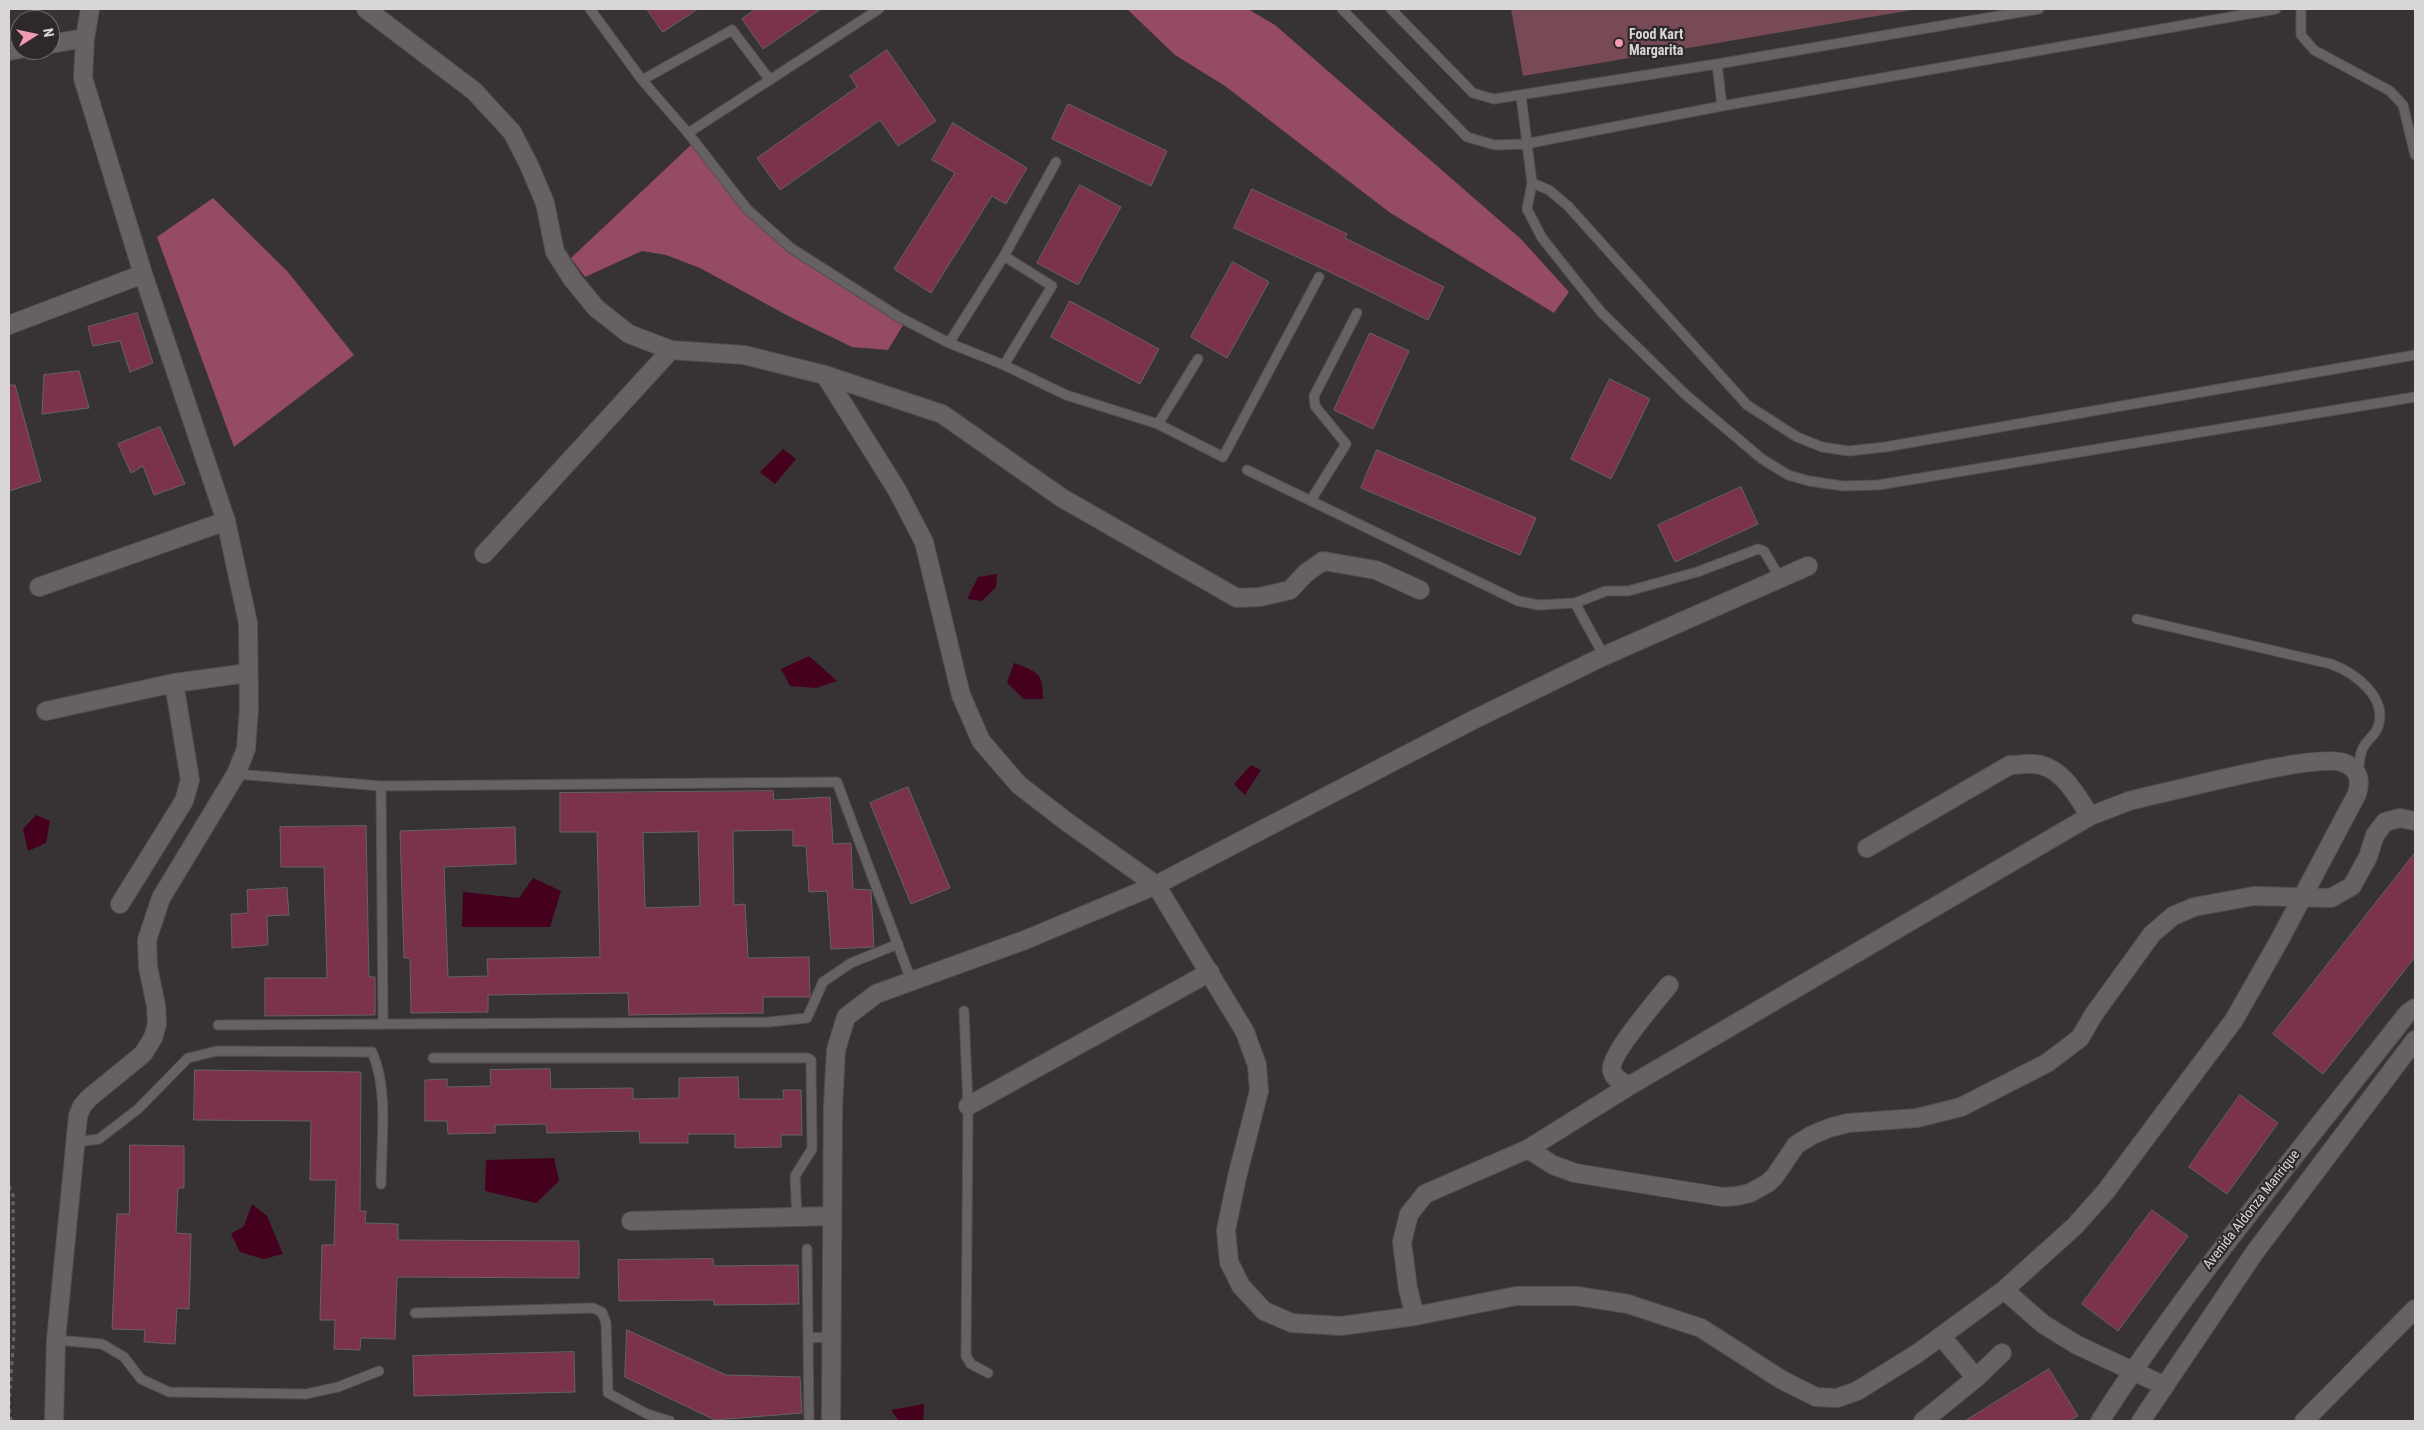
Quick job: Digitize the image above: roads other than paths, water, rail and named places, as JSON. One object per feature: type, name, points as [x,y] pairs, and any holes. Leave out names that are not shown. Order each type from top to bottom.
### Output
[{"type":"street","points":[[54,1421],[56,1340],[78,1116],[82,1106],[143,1054],[153,1038],[157,1024],[156,1006],[148,967],[147,940],[161,898],[236,774],[246,749],[249,708],[248,623],[226,521],[144,274],[83,78],[85,38],[90,9]]},
{"type":"street","points":[[366,9],[474,91],[512,132],[529,165],[545,203],[555,252],[596,308],[629,334],[670,350],[744,355],[826,375],[942,414],[1062,498],[1237,598],[1260,597],[1290,590],[1306,573],[1323,561],[1376,570],[1420,590]]},
{"type":"street","points":[[60,42],[85,38]]},
{"type":"street","points":[[9,325],[144,274]]},
{"type":"street","points":[[484,554],[670,350]]},
{"type":"street","points":[[826,375],[897,490],[924,542],[961,695],[981,741],[1019,786],[1156,885],[1245,1032],[1257,1065],[1259,1091],[1237,1177],[1226,1230],[1229,1262],[1241,1286],[1264,1311],[1292,1323],[1341,1326],[1415,1316],[1516,1296],[1577,1296],[1628,1304],[1702,1328],[1782,1380],[1816,1397],[1842,1397],[1858,1391],[1941,1336],[2004,1290],[2074,1226],[2112,1183],[2234,1020],[2357,794],[2359,779],[2357,772],[2344,763],[2313,761],[2149,796],[2090,816],[1629,1086],[1528,1149],[1426,1194],[1416,1204],[1406,1223],[1402,1242],[1408,1289],[1415,1316]]},
{"type":"street","points":[[39,587],[226,521]]},
{"type":"street","points":[[831,1421],[832,1216],[836,1050],[846,1017],[876,994],[1025,940],[1156,885],[1473,720],[1604,656],[1808,566]]},
{"type":"street","points":[[46,711],[174,684],[248,673]]},
{"type":"street","points":[[120,904],[184,801],[190,780],[174,684]]},
{"type":"street","points":[[1867,848],[2010,765],[2035,764],[2051,769],[2067,781],[2090,816]]},
{"type":"street","points":[[1528,1149],[1553,1165],[1575,1173],[1723,1197],[1750,1193],[1775,1176],[1796,1145],[1812,1135],[1848,1123],[1917,1118],[1939,1114],[1961,1107],[2047,1063],[2080,1038],[2094,1014],[2152,934],[2173,916],[2194,907],[2254,896],[2331,898],[2352,886],[2368,857],[2375,836],[2385,822],[2400,818],[2415,821]]},
{"type":"street","points":[[968,1106],[1210,972]]},
{"type":"street","points":[[1629,1086],[1617,1078],[1611,1068],[1625,1040],[1669,985]]},
{"type":"street","name":"Avenida Aldonza Manrique","points":[[2100,1421],[2132,1372],[2232,1234],[2407,1014],[2415,1008]]},
{"type":"street","name":"Avenida Aldonza Manrique","points":[[2141,1421],[2256,1252],[2415,1040]]},
{"type":"street","points":[[631,1221],[832,1216]]},
{"type":"street","points":[[2004,1290],[2043,1324],[2077,1345],[2165,1386]]},
{"type":"street","points":[[2304,1421],[2415,1309]]},
{"type":"street","points":[[1941,1336],[1976,1378]]},
{"type":"street","points":[[1923,1421],[1976,1378],[2002,1353]]},
{"type":"lane","points":[[590,9],[642,80],[688,133],[747,209],[791,248],[898,317],[949,343],[1004,365],[1066,395],[1158,424],[1223,457],[1319,277]]},
{"type":"lane","points":[[688,133],[878,9]]},
{"type":"lane","points":[[1342,9],[1467,136],[1495,145],[1525,144],[1722,106],[2276,9]]},
{"type":"lane","points":[[1391,9],[1473,92],[1494,99],[1717,64],[2039,9]]},
{"type":"lane","points":[[2300,9],[2301,35],[2314,50],[2390,91],[2403,105],[2415,155]]},
{"type":"lane","points":[[642,80],[732,30],[770,80]]},
{"type":"lane","points":[[1717,64],[1722,106]]},
{"type":"lane","points":[[1521,96],[1525,144],[1532,183],[1528,209],[1542,238],[1601,312],[1686,395],[1762,458],[1788,475],[1809,481],[1843,486],[1878,485],[2415,397]]},
{"type":"lane","points":[[949,343],[1004,256],[1056,162]]},
{"type":"lane","points":[[1532,183],[1549,190],[1568,206],[1747,405],[1797,438],[1822,447],[1849,451],[1885,447],[2415,355]]},
{"type":"lane","points":[[1004,256],[1052,286],[1004,365]]},
{"type":"lane","points":[[1311,500],[1346,444],[1315,406],[1314,396],[1357,313]]},
{"type":"lane","points":[[1158,424],[1198,359]]},
{"type":"lane","points":[[1247,470],[1518,601],[1539,605],[1575,603],[1606,591],[1628,591],[1697,572],[1758,549],[1764,551],[1780,578]]},
{"type":"lane","points":[[1575,603],[1604,656]]},
{"type":"lane","points":[[2138,619],[2331,664],[2355,676],[2372,695],[2378,707],[2379,718],[2378,728],[2362,749],[2357,772]]},
{"type":"lane","points":[[236,774],[382,786],[837,782],[911,980]]},
{"type":"lane","points":[[382,786],[383,1023]]},
{"type":"lane","points":[[218,1025],[759,1022],[807,1018],[823,982],[851,963],[898,944]]},
{"type":"lane","points":[[964,1011],[968,1106],[966,1356],[971,1364],[988,1373]]},
{"type":"lane","points":[[76,1142],[99,1139],[138,1109],[188,1058],[217,1051],[372,1052],[378,1064],[382,1089],[381,1184]]},
{"type":"lane","points":[[433,1058],[808,1058],[811,1060],[812,1149],[795,1176],[796,1217]]},
{"type":"lane","points":[[807,1249],[809,1421]]},
{"type":"lane","points":[[415,1313],[593,1308],[602,1312],[606,1323],[608,1393],[647,1414],[670,1421]]},
{"type":"lane","points":[[808,1338],[831,1337]]},
{"type":"lane","points":[[56,1340],[102,1344],[124,1357],[141,1379],[169,1392],[306,1394],[338,1387],[379,1371]]},
{"type":"place","name":"Food Kart Margarita","points":[[1619,43]]}]
